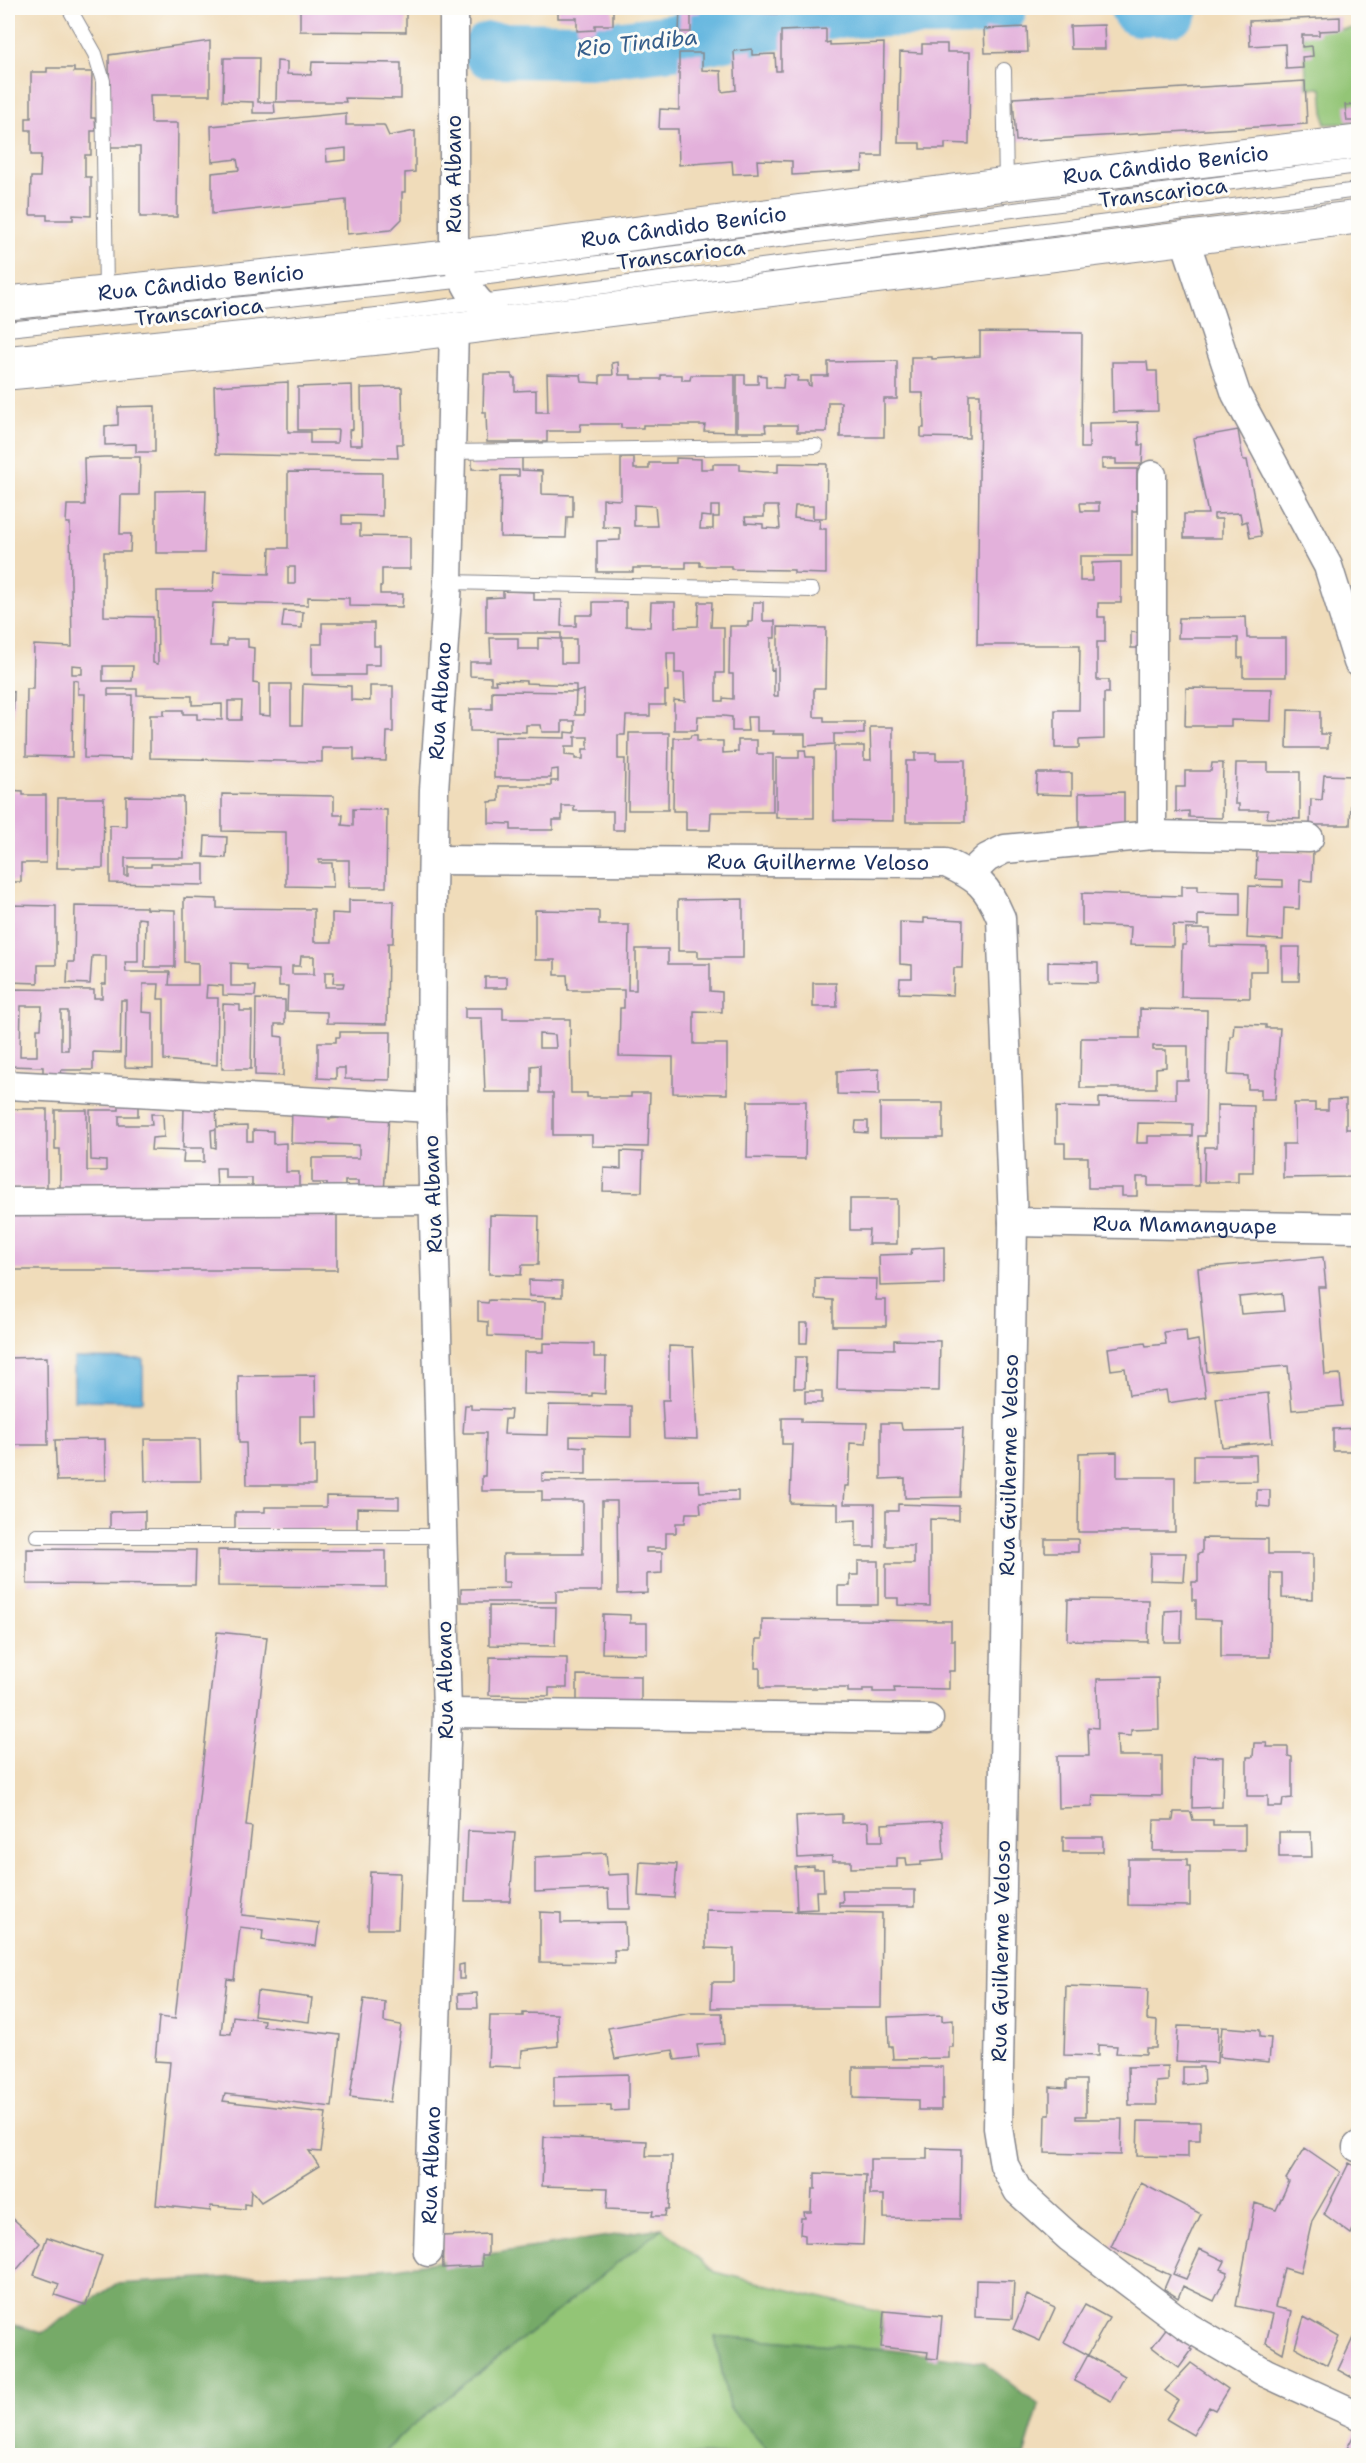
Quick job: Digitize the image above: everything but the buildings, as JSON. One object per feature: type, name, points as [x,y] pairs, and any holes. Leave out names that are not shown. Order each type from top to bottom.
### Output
[{"type":"main road","name":"Rua Cândido Benício","points":[[8,303],[106,293],[465,279],[496,252],[1006,184],[1359,142]]},
{"type":"main road","points":[[8,373],[389,337],[1359,217]]},
{"type":"street","name":"Rua Albano","points":[[454,8],[465,279]]},
{"type":"street","points":[[1184,237],[1236,394],[1328,566],[1359,662]]},
{"type":"street","points":[[465,279],[488,312],[504,321]]},
{"type":"street","name":"Rua Albano","points":[[428,2252],[447,1713],[431,1108],[434,790],[448,582],[453,328]]},
{"type":"street","points":[[1152,475],[1152,835]]},
{"type":"street","points":[[970,874],[987,858],[1005,849],[1152,835],[1309,838]]},
{"type":"street","name":"Rua Guilherme Veloso","points":[[434,860],[946,863],[970,874],[990,893],[1001,918],[1013,1222],[998,2128],[1004,2164],[1018,2191],[1070,2238],[1188,2327],[1266,2373],[1359,2415]]},
{"type":"street","name":"Rua Albano","points":[[8,1085],[431,1108]]},
{"type":"street","points":[[8,1202],[433,1200]]},
{"type":"street","name":"Rua Mamanguape","points":[[1013,1222],[1359,1228]]},
{"type":"street","points":[[447,1713],[929,1719]]},
{"type":"lane","points":[[69,8],[95,54],[103,81],[106,293]]},
{"type":"lane","points":[[1004,70],[1006,184]]},
{"type":"lane","name":"Transcarioca","points":[[8,353],[375,316],[465,279],[1359,166]]},
{"type":"lane","name":"Transcarioca","points":[[8,329],[465,279],[1359,189]]},
{"type":"lane","points":[[450,452],[816,446]]},
{"type":"lane","points":[[448,582],[812,590]]},
{"type":"lane","points":[[37,1536],[442,1536]]},
{"type":"green space","points":[[1358,28],[1358,123],[1325,124],[1322,88],[1307,88],[1303,31]]},
{"type":"green space","points":[[662,2228],[715,2272],[881,2312],[883,2349],[715,2336],[729,2407],[772,2455],[381,2456],[408,2429]]},
{"type":"green space","points":[[662,2228],[408,2429],[381,2455],[8,2455],[8,2323],[42,2333],[116,2284],[396,2268]]},
{"type":"green space","points":[[715,2336],[883,2349],[983,2362],[1039,2406],[1024,2455],[772,2455],[729,2407]]},
{"type":"water","points":[[74,1358],[143,1359],[143,1401],[74,1400]]},
{"type":"waterway","name":"Rio Tindiba","points":[[490,50],[598,51],[689,40],[834,10],[999,8]]},
{"type":"waterway","name":"Rio Tindiba","points":[[1138,8],[1171,8]]}]
